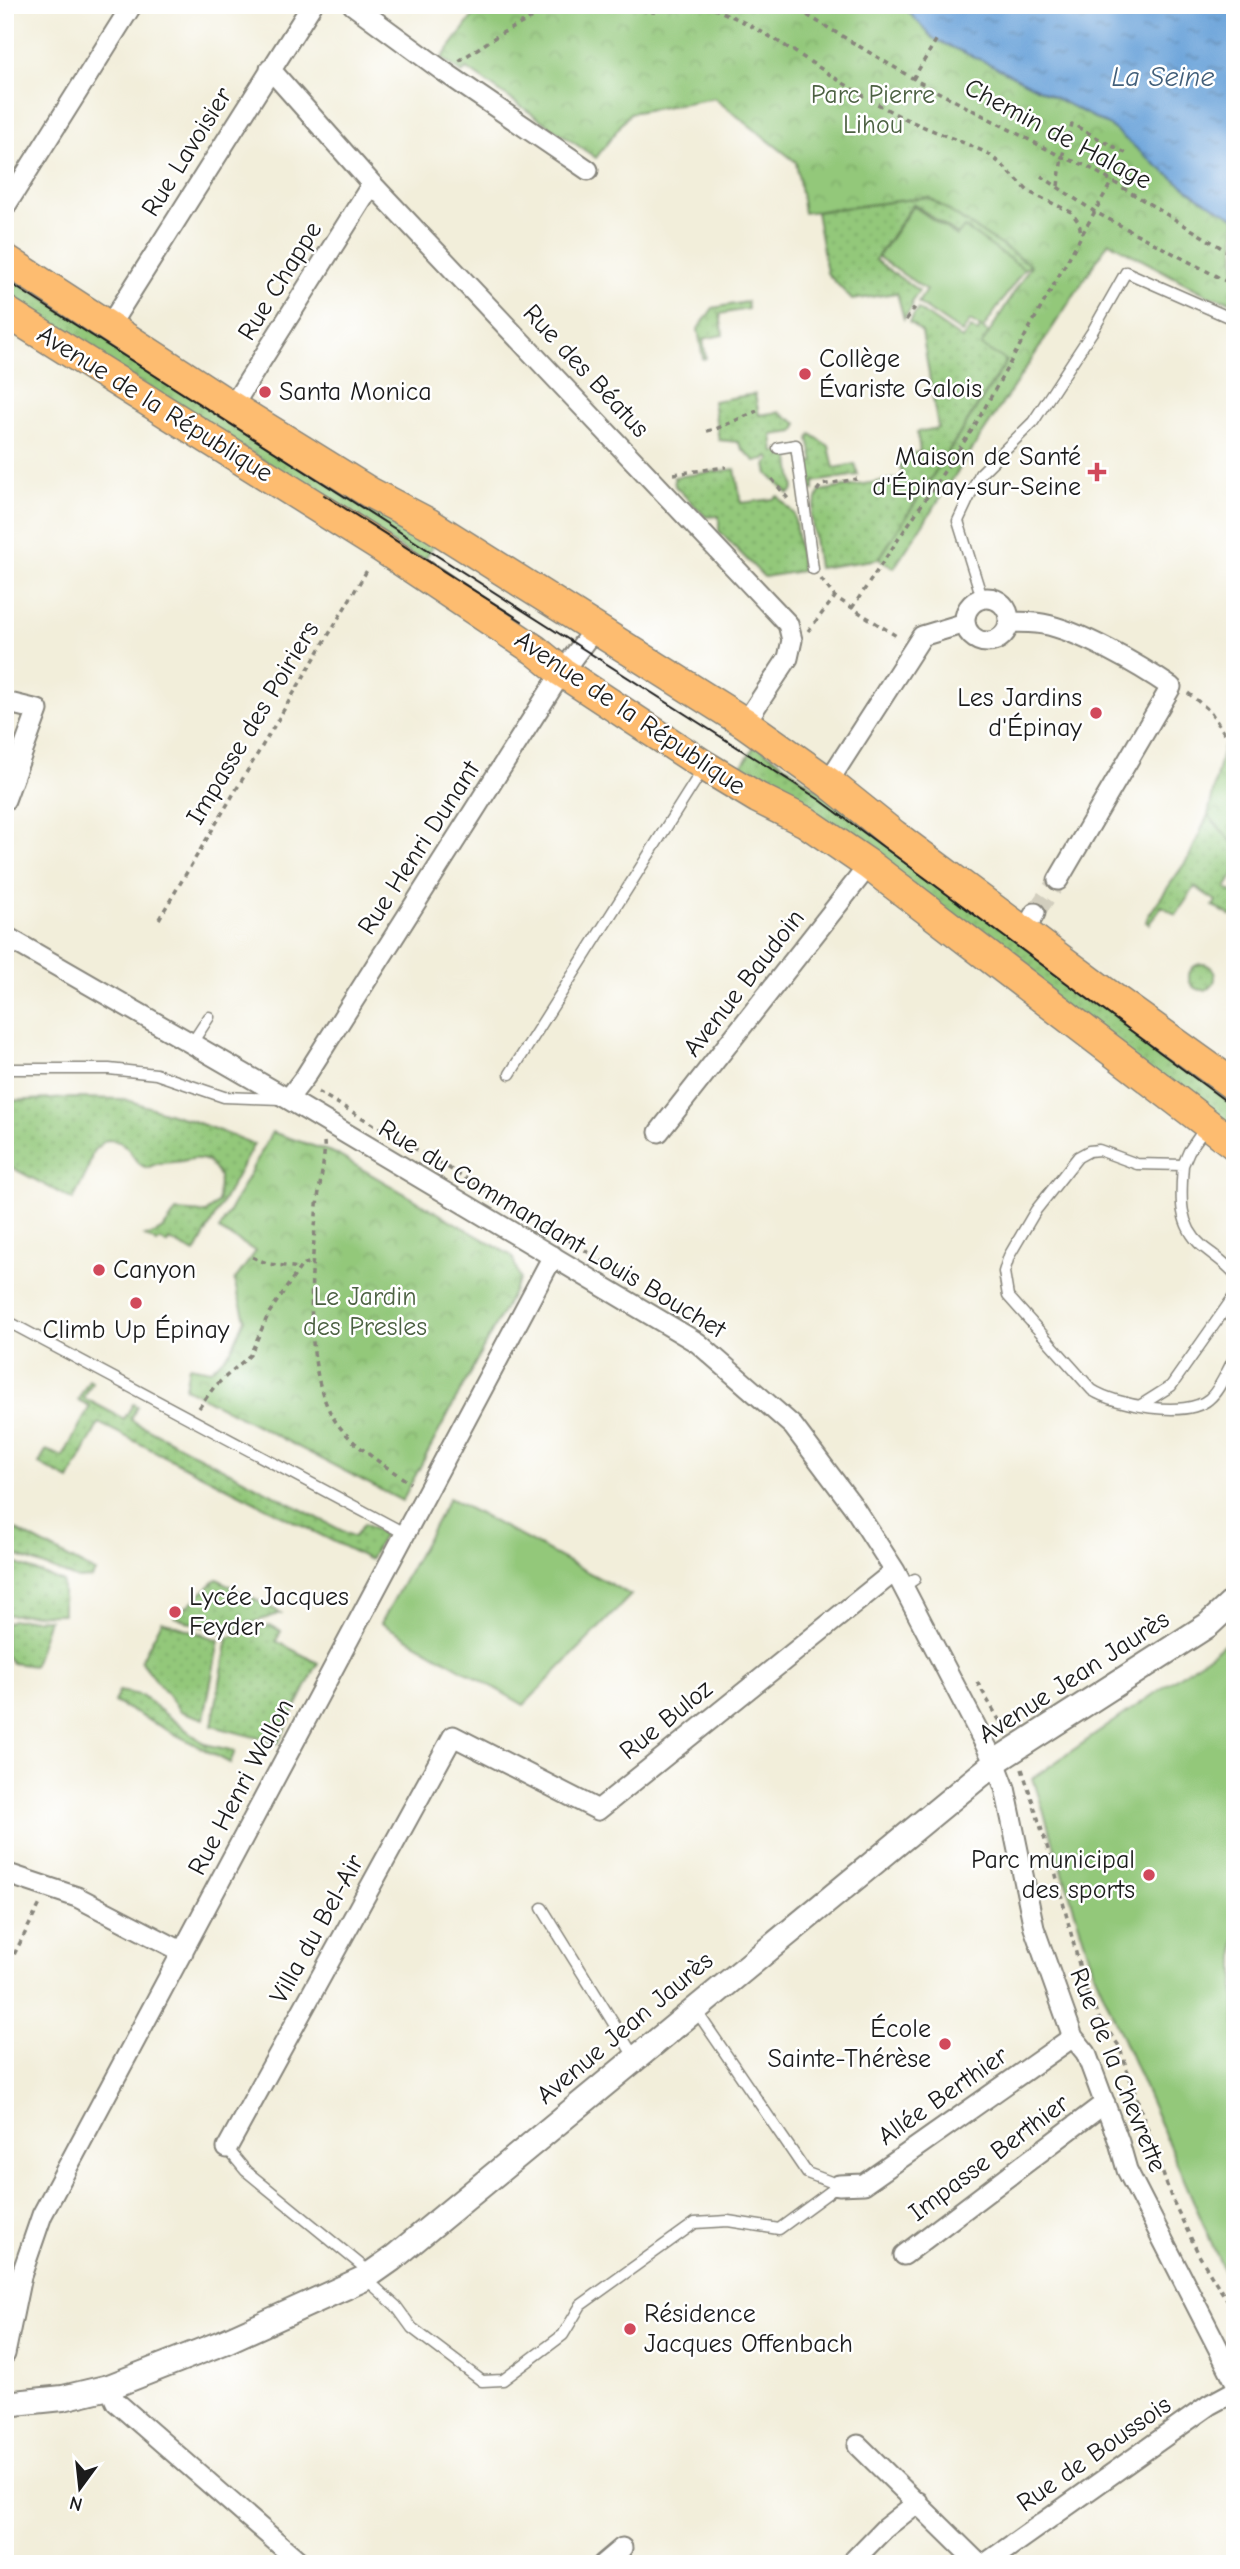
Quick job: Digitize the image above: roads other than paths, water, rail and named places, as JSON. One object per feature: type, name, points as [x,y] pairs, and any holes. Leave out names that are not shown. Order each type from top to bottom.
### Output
[{"type":"main road","name":"Avenue de la République","points":[[5,259],[232,407],[369,492],[428,523],[745,723],[828,782],[894,835],[1030,923],[1235,1086]]},
{"type":"main road","name":"Avenue de la République","points":[[5,311],[381,547],[535,650],[562,672],[705,766],[758,798],[806,822],[869,865],[1235,1145]]},
{"type":"street","points":[[5,207],[132,5]]},
{"type":"street","name":"Rue Lavoisier","points":[[108,328],[312,5]]},
{"type":"street","points":[[353,5],[443,71],[588,170]]},
{"type":"street","name":"Rue des Béatus","points":[[270,69],[372,184],[788,624],[792,640],[788,658],[745,723]]},
{"type":"street","name":"Rue Chappe","points":[[232,407],[372,184]]},
{"type":"street","points":[[982,598],[996,599],[1002,603],[1010,622],[1008,629],[998,639],[985,642],[972,636],[965,623],[967,610],[976,600],[982,598]]},
{"type":"street","points":[[1010,622],[1042,624],[1065,630],[1150,673],[1171,687],[1058,880]]},
{"type":"street","points":[[828,782],[922,636],[965,623]]},
{"type":"street","name":"Rue Henri Dunant","points":[[288,1099],[305,1077],[562,672],[595,628]]},
{"type":"street","points":[[5,702],[38,710],[5,800]]},
{"type":"street","name":"Avenue Baudoin","points":[[659,1132],[869,865]]},
{"type":"street","name":"Rue du Commandant Louis Bouchet","points":[[5,936],[288,1099],[694,1340],[793,1426],[899,1568],[995,1763]]},
{"type":"street","name":"Rue Henri Wallon","points":[[5,2354],[8,2318],[42,2215],[553,1256]]},
{"type":"street","name":"Rue Buloz","points":[[453,1736],[598,1810],[899,1568]]},
{"type":"street","name":"Avenue Jean Jaurès","points":[[5,2404],[63,2398],[109,2387],[224,2343],[368,2276],[424,2234],[635,2057],[1015,1747],[1208,1625],[1235,1600]]},
{"type":"street","name":"Villa du Bel-Air","points":[[227,2148],[453,1736]]},
{"type":"street","name":"Rue de la Chevrette","points":[[995,1763],[1006,1788],[1034,1927],[1073,2037],[1086,2053],[1127,2170],[1235,2381]]},
{"type":"street","points":[[5,1873],[49,1886],[99,1907],[183,1952]]},
{"type":"street","name":"Allée Berthier","points":[[839,2185],[864,2184],[1073,2037]]},
{"type":"street","name":"Impasse Berthier","points":[[904,2255],[1105,2103]]},
{"type":"street","points":[[109,2387],[116,2402],[302,2564]]},
{"type":"street","name":"Rue de Boussois","points":[[985,2564],[1209,2405],[1235,2391]]},
{"type":"street","points":[[858,2445],[979,2564]]},
{"type":"street","points":[[850,2564],[884,2529],[918,2502]]},
{"type":"street","points":[[603,2564],[622,2548]]},
{"type":"lane","points":[[982,598],[958,521],[980,474],[1033,422],[1079,352],[1126,272],[1235,320]]},
{"type":"lane","points":[[778,448],[796,445],[813,569]]},
{"type":"lane","points":[[510,1074],[705,766]]},
{"type":"lane","points":[[192,1043],[209,1017]]},
{"type":"lane","points":[[5,1069],[109,1069],[156,1074],[224,1097],[288,1099]]},
{"type":"lane","points":[[1208,1125],[1189,1151],[1183,1165],[1181,1202],[1186,1227],[1199,1243],[1235,1275]]},
{"type":"lane","points":[[1183,1165],[1137,1164],[1099,1150],[1089,1151],[1078,1157],[1036,1210],[1009,1256],[1004,1272],[1008,1296],[1092,1390],[1105,1398],[1182,1409],[1199,1405],[1210,1398],[1235,1357]]},
{"type":"lane","points":[[1141,1405],[1171,1386],[1235,1295]]},
{"type":"lane","points":[[5,1320],[406,1534]]},
{"type":"lane","points":[[542,1908],[635,2057]]},
{"type":"lane","points":[[695,2008],[807,2173],[839,2185]]},
{"type":"lane","points":[[227,2148],[246,2171],[368,2276],[412,2328],[482,2381],[503,2380],[563,2335],[581,2305],[695,2223],[728,2221],[779,2229],[839,2185]]},
{"type":"water","name":"La Seine","points":[[902,5],[1235,5],[1235,218],[1200,198],[1110,126],[992,65],[934,39]]},
{"type":"tunnel","points":[[1035,913],[1058,880]]},
{"type":"tram line","points":[[5,280],[820,800],[1235,1108]]},
{"type":"tram line","points":[[324,495],[522,621]]},
{"type":"place","name":"Collège Évariste Galois","points":[[805,374]]},
{"type":"place","name":"Santa Monica","points":[[265,392]]},
{"type":"place","name":"Maison de Santé d'Épinay-sur-Seine","points":[[1097,472]]},
{"type":"place","name":"Les Jardins d'Épinay","points":[[1096,713]]},
{"type":"place","name":"Canyon","points":[[99,1270]]},
{"type":"place","name":"Climb Up Épinay","points":[[136,1303]]},
{"type":"place","name":"Lycée Jacques Feyder","points":[[175,1612]]},
{"type":"place","name":"Parc municipal des sports","points":[[1149,1875]]},
{"type":"place","name":"École Sainte-Thérèse","points":[[945,2044]]},
{"type":"place","name":"Résidence Jacques Offenbach","points":[[630,2329]]},
{"type":"park label","name":"Parc Pierre Lihou","points":[[873,110]]},
{"type":"park label","name":"Le Jardin des Presles","points":[[365,1312]]}]
